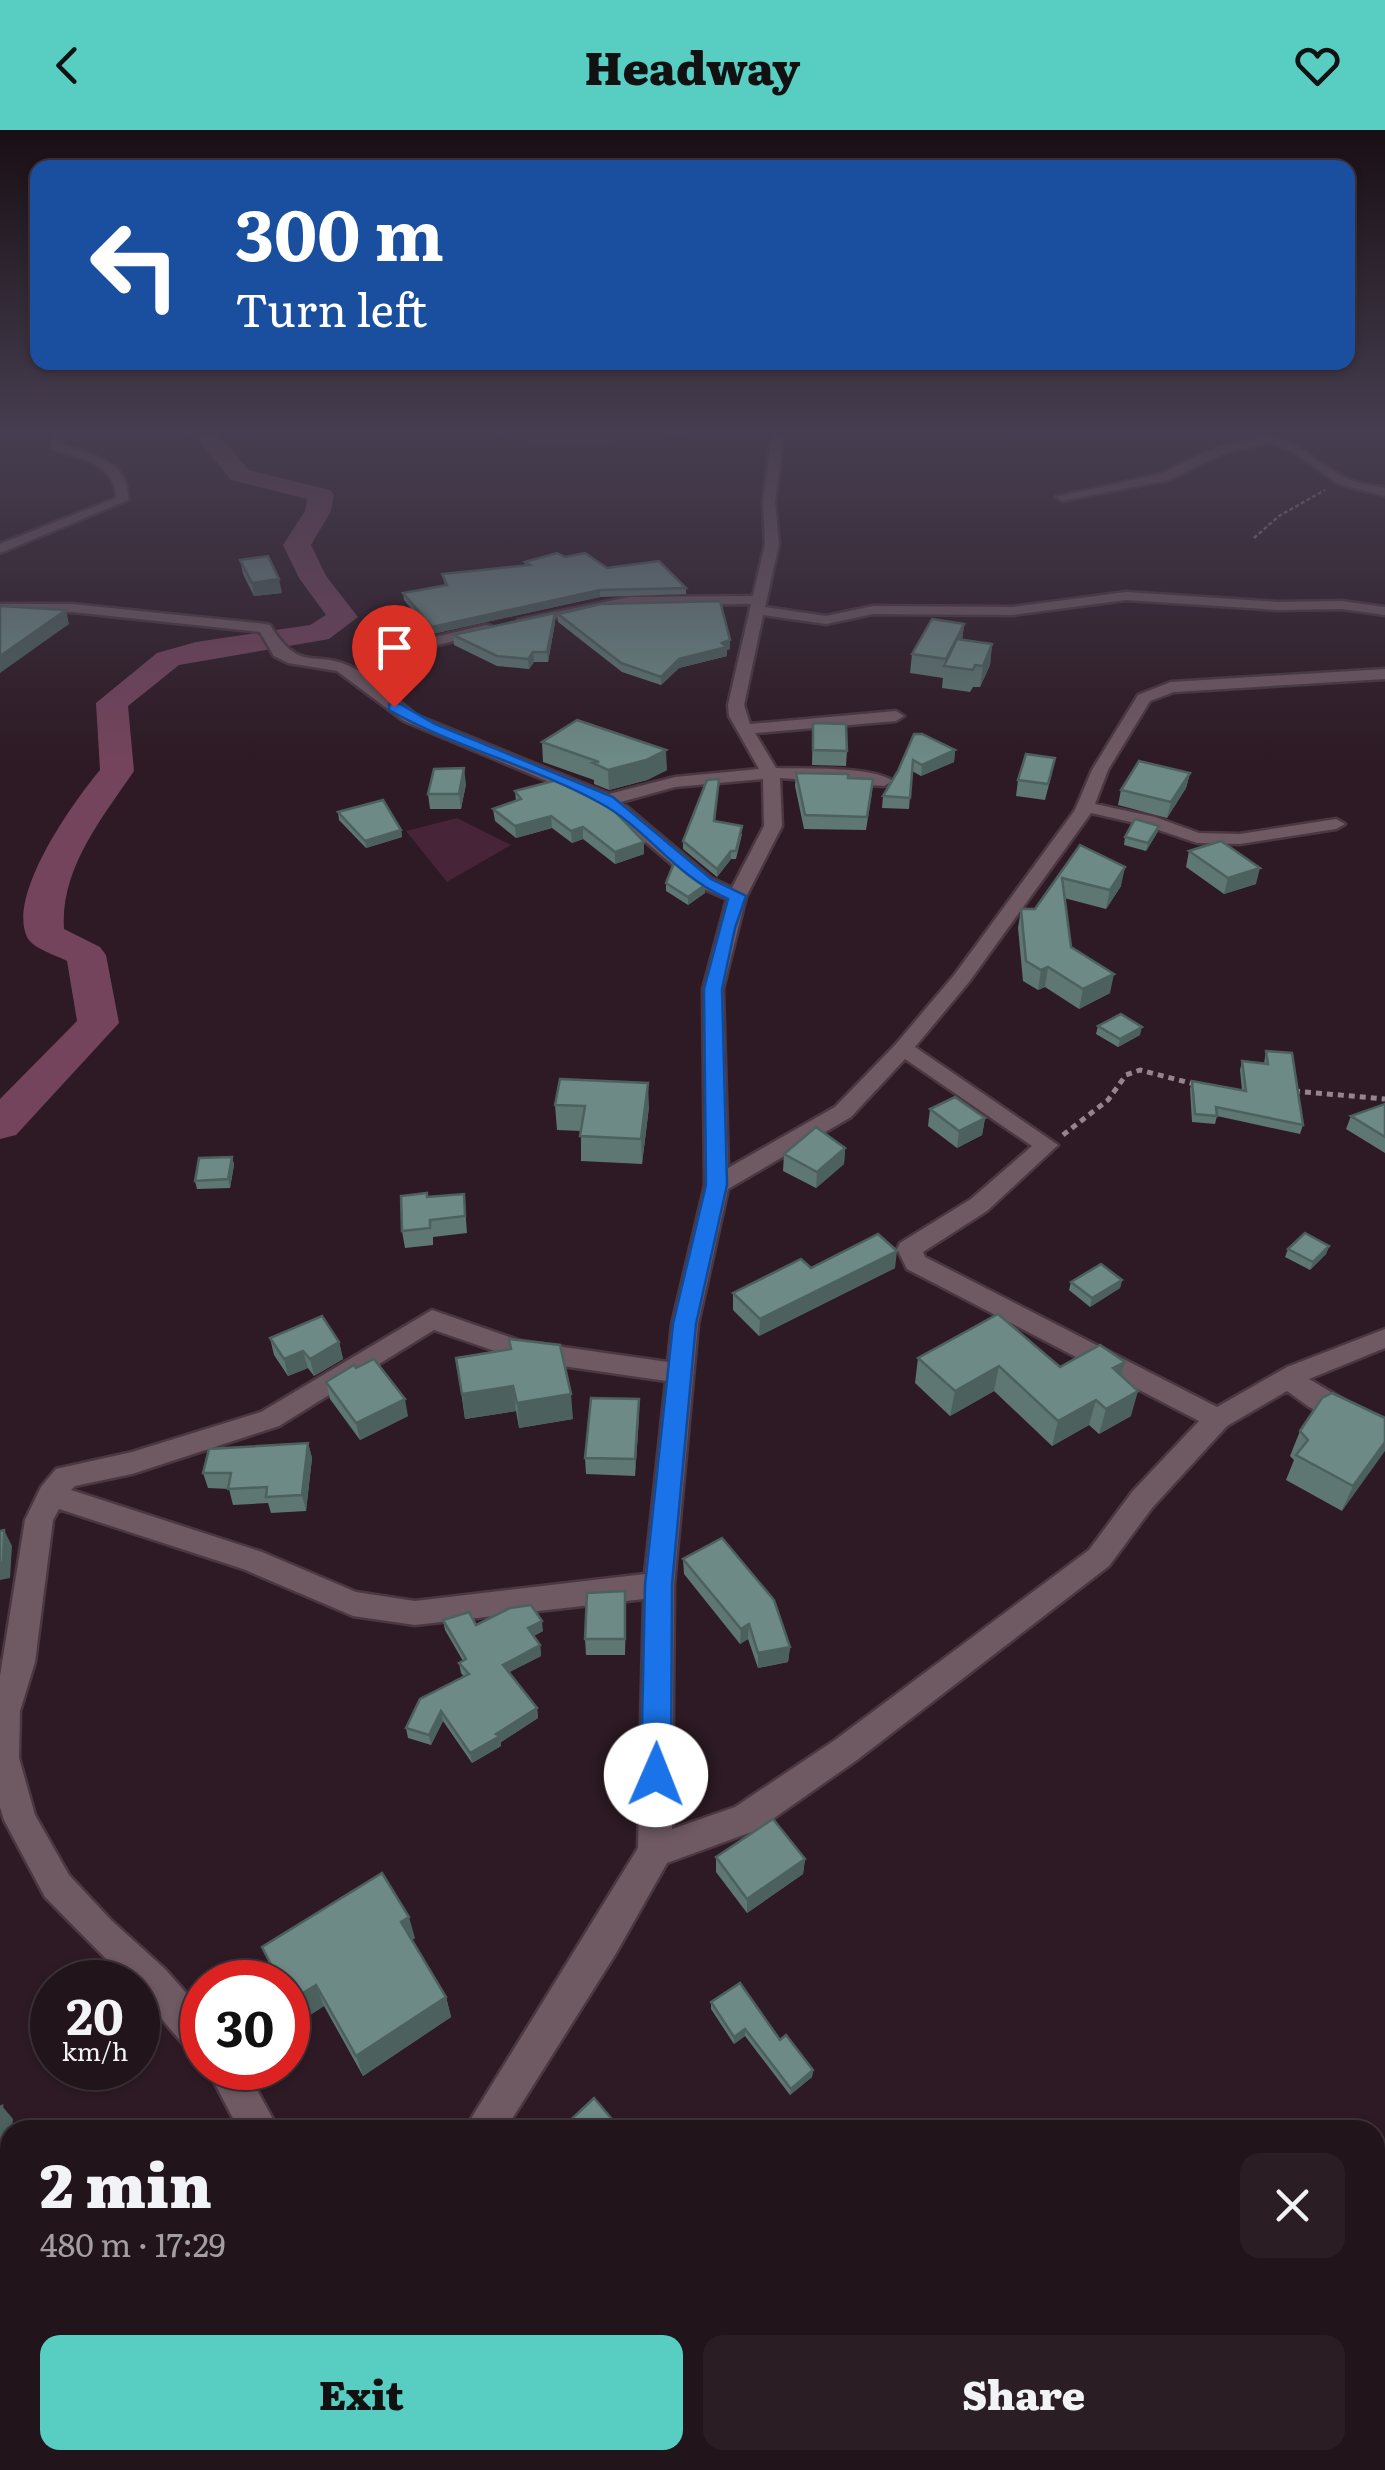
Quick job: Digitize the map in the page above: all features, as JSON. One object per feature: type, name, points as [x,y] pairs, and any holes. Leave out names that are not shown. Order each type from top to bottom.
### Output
[{"type":"street","points":[[489,2120],[603,1943],[655,1851],[659,1585],[684,1324],[716,1185],[713,989],[737,896],[759,861],[773,826],[771,774],[736,705],[772,541]]},
{"type":"street","points":[[365,681],[366,662],[375,654],[629,601],[757,605],[826,620],[874,610],[1014,611],[1126,596],[1279,606],[1342,605],[1385,611]]},
{"type":"street","points":[[0,608],[154,615],[266,628],[293,660],[341,668],[365,681],[410,718],[608,800],[704,882],[737,896]]},
{"type":"street","points":[[716,1185],[832,1119],[903,1048],[962,978],[1086,807],[1124,726],[1144,698],[1170,688],[1385,674]]},
{"type":"street","points":[[745,729],[896,716]]},
{"type":"street","points":[[608,800],[661,783],[771,774],[884,781]]},
{"type":"street","points":[[1086,807],[1149,821],[1197,838],[1240,839],[1336,824]]},
{"type":"street","points":[[903,1048],[1047,1146],[979,1204],[910,1249],[916,1263],[1218,1418]]},
{"type":"street","points":[[180,2012],[57,1886],[20,1820],[3,1758],[10,1662],[39,1520],[51,1495],[66,1477],[132,1463],[270,1419],[340,1380],[432,1319],[465,1336],[592,1364],[680,1373]]},
{"type":"street","points":[[655,1851],[745,1819],[846,1750],[996,1638],[1099,1558],[1142,1500],[1218,1418],[1288,1378],[1385,1338]]},
{"type":"street","points":[[1288,1378],[1318,1400],[1385,1436]]},
{"type":"street","points":[[51,1495],[252,1560],[376,1610],[415,1613],[659,1585]]},
{"type":"street","points":[[237,2090],[254,2120]]},
{"type":"path","points":[[1047,1146],[1086,1120],[1122,1085],[1126,1074],[1140,1070],[1210,1088]]},
{"type":"path","points":[[1288,1092],[1304,1090],[1385,1099]]},
{"type":"shaded area","points":[[457,818],[511,845],[447,882],[406,831]]},
{"type":"building","points":[[557,553],[565,557],[585,553],[607,568],[659,561],[686,588],[600,590],[432,627],[403,593],[447,585],[442,574],[530,565],[525,562]]},
{"type":"building","points":[[268,556],[279,579],[252,583],[240,560]]},
{"type":"building","points":[[720,601],[730,640],[722,643],[727,647],[679,659],[661,677],[621,663],[558,614],[601,604]]},
{"type":"building","points":[[1,606],[66,610],[0,656]]},
{"type":"building","points":[[555,613],[547,652],[533,652],[528,659],[497,656],[453,635]]},
{"type":"building","points":[[932,619],[964,624],[946,659],[912,654]]},
{"type":"building","points":[[957,639],[992,644],[983,666],[975,665],[973,670],[944,666]]},
{"type":"building","points":[[577,720],[666,750],[608,770],[593,763],[599,762],[542,742]]},
{"type":"building","points":[[813,723],[846,724],[847,751],[813,750]]},
{"type":"building","points":[[914,734],[955,750],[922,765],[913,760],[910,798],[883,796],[898,771]]},
{"type":"building","points":[[1026,754],[1055,758],[1048,784],[1018,780]]},
{"type":"building","points":[[1139,761],[1190,773],[1171,802],[1121,790]]},
{"type":"building","points":[[464,768],[459,794],[428,794],[434,769]]},
{"type":"building","points":[[796,773],[848,774],[848,778],[873,779],[867,817],[805,815]]},
{"type":"building","points":[[561,779],[599,795],[644,842],[615,852],[583,827],[571,831],[551,816],[515,826],[493,809],[521,799],[515,791]]},
{"type":"building","points":[[719,779],[714,821],[742,826],[736,851],[731,851],[717,869],[683,841],[707,780]]},
{"type":"building","points":[[383,800],[401,830],[365,841],[338,812]]},
{"type":"building","points":[[1135,819],[1159,826],[1148,843],[1125,837]]},
{"type":"building","points":[[1221,841],[1260,868],[1228,878],[1189,851]]},
{"type":"building","points":[[1080,845],[1125,867],[1110,890],[1062,878],[1071,947],[1114,974],[1083,989],[1048,967],[1041,970],[1026,961],[1021,909],[1035,909]]},
{"type":"building","points":[[674,863],[705,885],[688,897],[666,883]]},
{"type":"building","points":[[1121,1014],[1142,1027],[1120,1039],[1098,1026]]},
{"type":"building","points":[[1266,1051],[1292,1053],[1303,1125],[1216,1107],[1217,1116],[1195,1114],[1192,1081],[1246,1091],[1242,1061],[1268,1064]]},
{"type":"building","points":[[560,1079],[648,1083],[641,1139],[580,1136],[585,1106],[555,1105]]},
{"type":"building","points":[[955,1097],[985,1118],[959,1131],[930,1109]]},
{"type":"building","points":[[1385,1104],[1385,1137],[1351,1116]]},
{"type":"building","points":[[816,1127],[845,1148],[817,1172],[784,1154]]},
{"type":"building","points":[[232,1157],[228,1179],[195,1181],[199,1158]]},
{"type":"building","points":[[427,1193],[427,1197],[464,1194],[465,1216],[430,1220],[430,1228],[402,1231],[401,1196]]},
{"type":"building","points":[[1305,1233],[1329,1246],[1313,1262],[1288,1249]]},
{"type":"building","points":[[878,1234],[897,1251],[760,1319],[733,1293],[801,1259],[811,1268]]},
{"type":"building","points":[[1101,1264],[1122,1280],[1092,1298],[1071,1282]]},
{"type":"building","points":[[998,1314],[1060,1367],[1100,1345],[1125,1362],[1113,1368],[1138,1391],[1106,1409],[1096,1400],[1058,1421],[999,1366],[955,1391],[918,1358]]},
{"type":"building","points":[[322,1316],[339,1342],[310,1359],[303,1351],[284,1359],[270,1338]]},
{"type":"building","points":[[509,1339],[560,1345],[571,1394],[517,1403],[513,1386],[462,1394],[456,1358],[511,1349]]},
{"type":"building","points":[[374,1359],[405,1399],[356,1423],[326,1382],[354,1365],[356,1368]]},
{"type":"building","points":[[1332,1393],[1385,1418],[1385,1442],[1353,1486],[1296,1455],[1308,1440],[1300,1431],[1322,1398]]},
{"type":"building","points":[[591,1398],[639,1399],[635,1459],[585,1458]]},
{"type":"building","points":[[308,1443],[302,1495],[266,1497],[267,1487],[228,1489],[231,1473],[203,1473],[209,1449]]},
{"type":"building","points":[[4,1530],[3,1562],[0,1563],[0,1531]]},
{"type":"building","points":[[722,1538],[774,1600],[790,1647],[758,1653],[749,1624],[741,1629],[683,1559]]},
{"type":"building","points":[[625,1591],[625,1639],[585,1639],[587,1593]]},
{"type":"building","points":[[531,1605],[542,1621],[528,1628],[540,1645],[503,1665],[537,1708],[470,1753],[441,1711],[429,1735],[406,1728],[420,1699],[469,1674],[459,1663],[466,1659],[443,1620],[469,1612],[476,1625],[510,1608]]},
{"type":"building","points":[[773,1819],[805,1859],[747,1899],[716,1857]]},
{"type":"building","points":[[382,1873],[409,1917],[401,1922],[446,1997],[356,2056],[316,1985],[310,1989],[310,1960],[269,1960],[262,1947]]},
{"type":"building","points":[[740,1983],[780,2040],[786,2035],[813,2070],[791,2089],[745,2029],[734,2037],[711,2002]]},
{"type":"building","points":[[594,2098],[613,2120],[571,2120]]},
{"type":"waterway","points":[[0,1125],[98,1023],[86,955],[45,935],[43,901],[84,811],[117,771],[112,703],[168,659],[196,651],[318,633],[343,617],[313,578],[297,545],[299,541]]},
{"type":"route","points":[[394,707],[430,727],[608,800],[704,882],[737,896],[713,989],[716,1185],[684,1324],[659,1585],[656,1775]]}]
